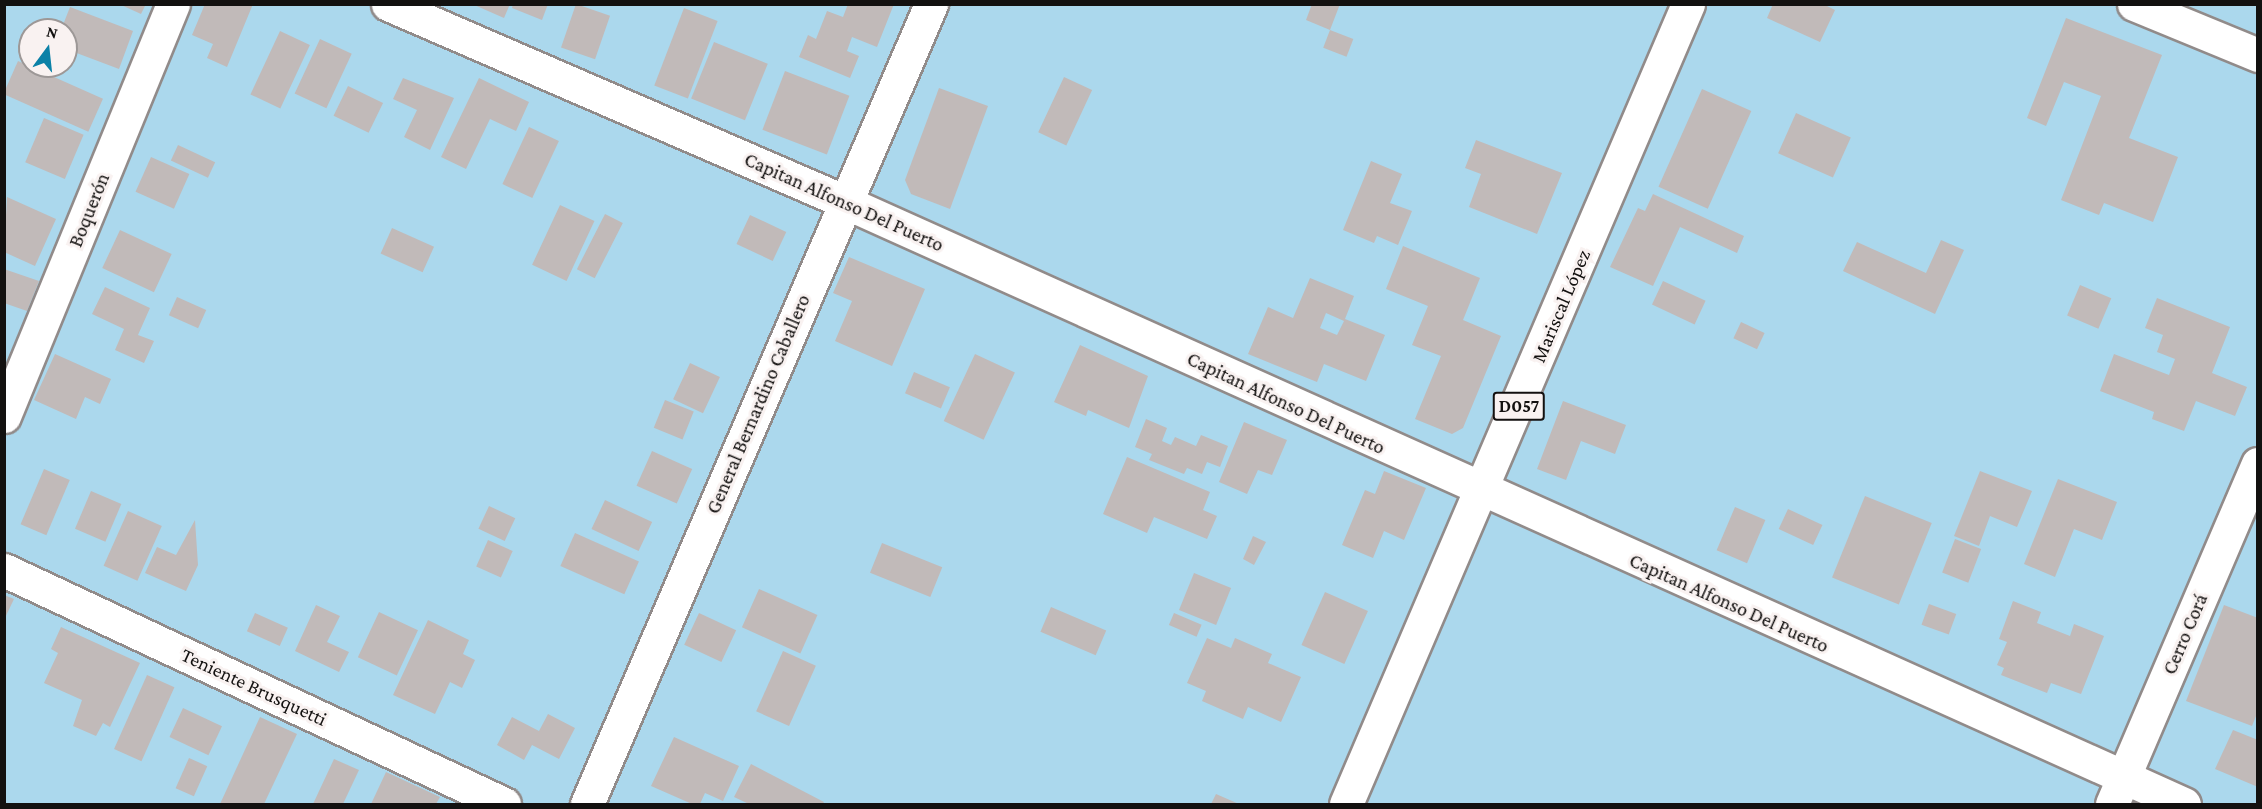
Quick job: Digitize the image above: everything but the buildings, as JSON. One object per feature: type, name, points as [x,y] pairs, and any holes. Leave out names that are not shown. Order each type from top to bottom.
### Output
[{"type":"street","name":"Boquerón","points":[[4,416],[173,4]]},
{"type":"street","name":"Capitan Alfonso Del Puerto","points":[[388,4],[845,202],[1483,493],[2118,791],[2184,804]]},
{"type":"street","name":"General Bernardino Caballero","points":[[587,804],[931,4]]},
{"type":"street","name":"Mariscal López","points":[[1346,804],[1483,493],[1688,4]]},
{"type":"street","points":[[2134,4],[2258,55]]},
{"type":"street","name":"Cerro Corá","points":[[2118,791],[2258,464]]},
{"type":"street","name":"Teniente Brusquetti","points":[[4,570],[504,804]]},
{"type":"water","points":[[5,5],[2257,5],[2257,804],[5,804]]}]
